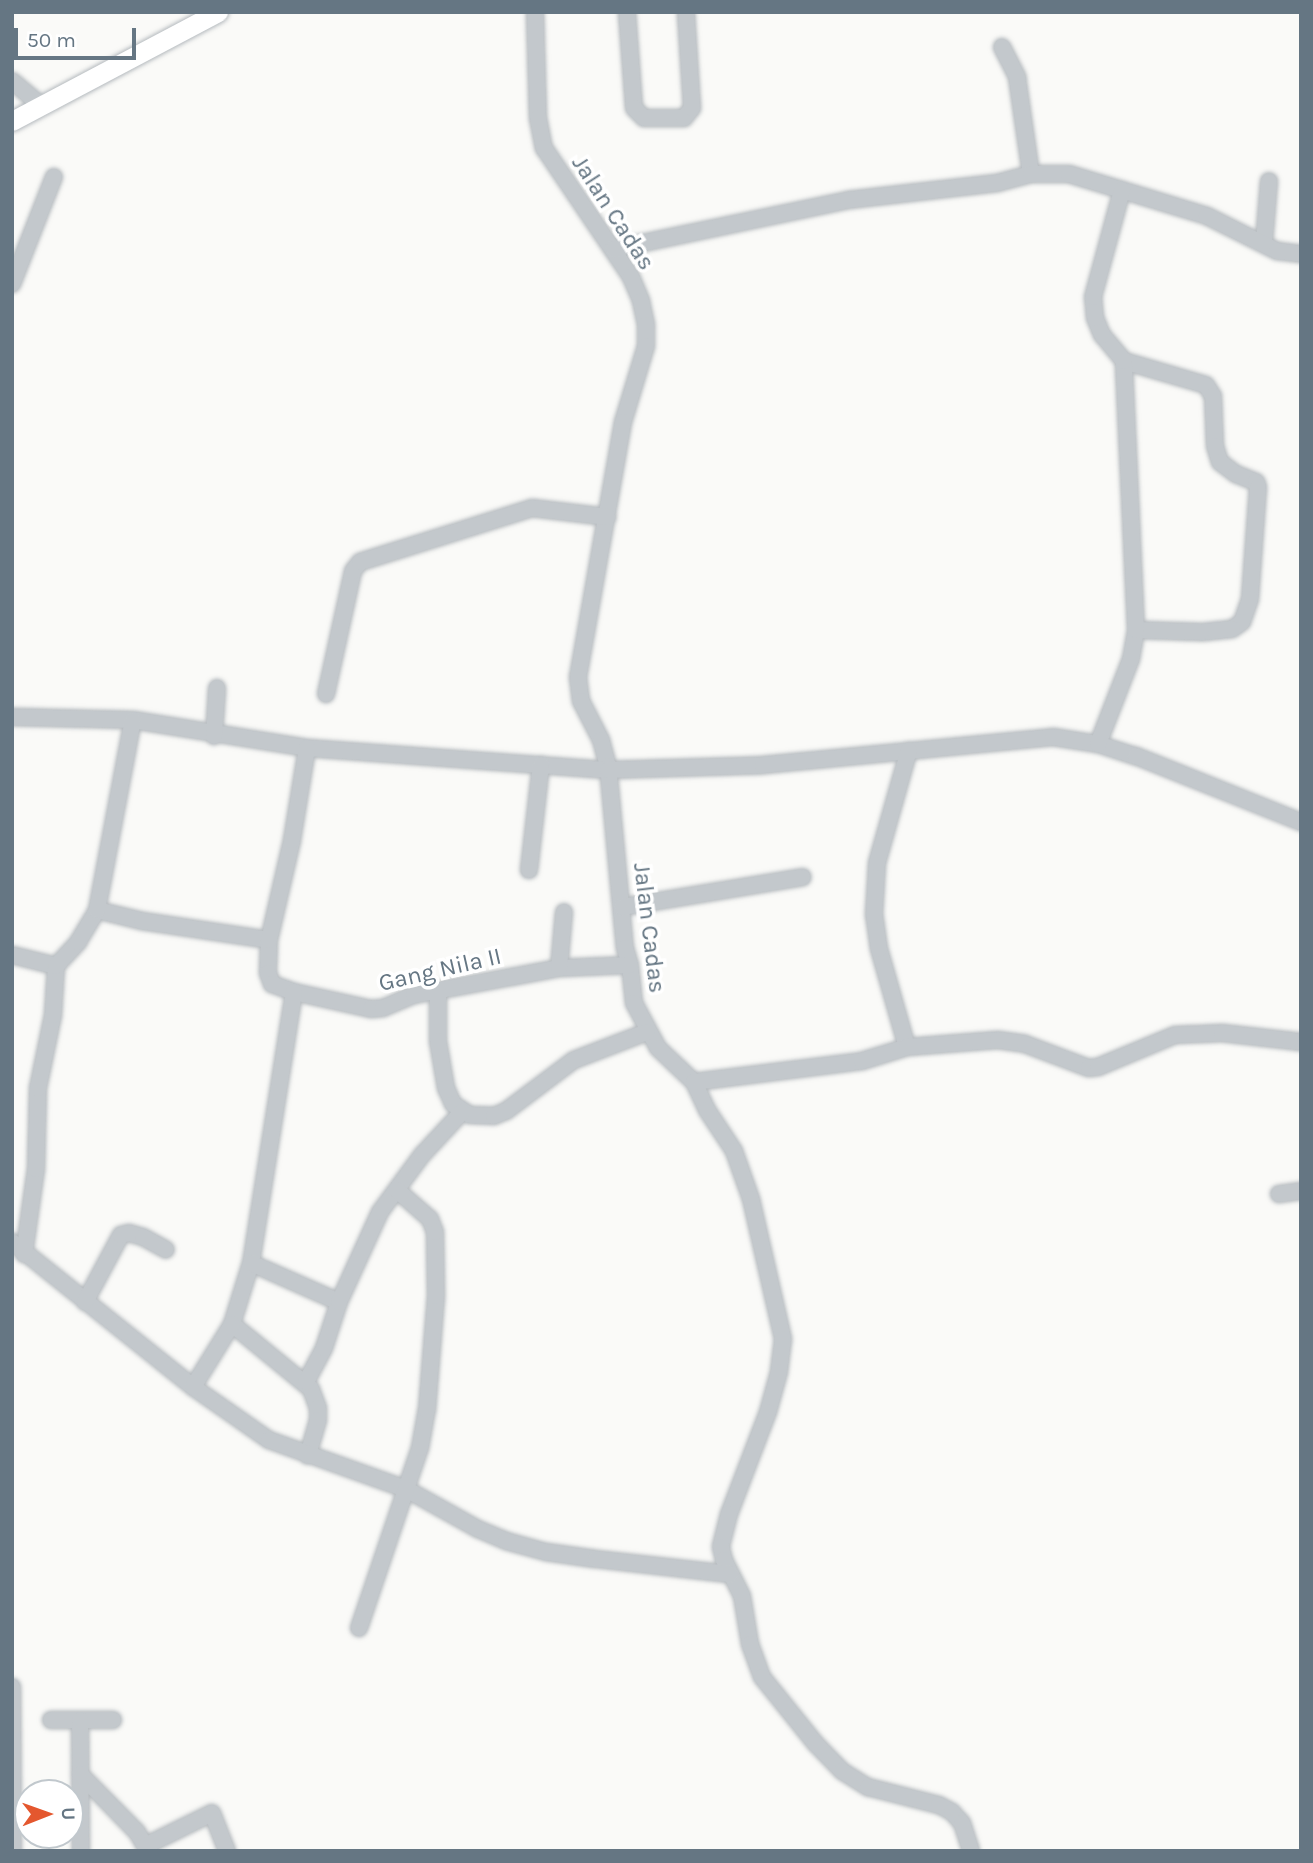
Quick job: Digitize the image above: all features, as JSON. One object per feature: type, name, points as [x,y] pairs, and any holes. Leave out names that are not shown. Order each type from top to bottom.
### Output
[{"type":"main road","points":[[12,121],[218,12]]},
{"type":"street","name":"Jalan Cadas","points":[[535,12],[538,118],[544,148],[614,249],[641,301],[646,346],[623,422],[578,677],[581,701],[601,740],[608,770],[625,948],[630,965],[634,1003],[647,1032],[672,1064],[694,1082],[742,1171],[783,1339],[779,1372],[768,1412],[732,1503],[721,1547],[730,1574],[742,1596],[750,1644],[762,1677],[815,1743],[842,1770],[868,1787],[939,1805],[951,1812],[962,1823],[971,1851]]},
{"type":"street","points":[[627,12],[634,108],[644,118],[684,118],[692,108],[686,12]]},
{"type":"street","points":[[1002,47],[1017,77],[1031,174]]},
{"type":"street","points":[[12,81],[41,105]]},
{"type":"street","points":[[614,249],[848,200],[997,183],[1031,174],[1069,174],[1207,216],[1264,242],[1277,251],[1301,254]]},
{"type":"street","points":[[12,284],[54,177]]},
{"type":"street","points":[[1264,242],[1269,181]]},
{"type":"street","points":[[1122,190],[1093,297],[1095,318],[1102,335],[1124,361],[1200,383],[1211,390],[1215,446],[1220,462],[1236,474],[1252,479],[1258,487],[1250,599],[1242,622],[1232,629],[1201,632],[1136,630]]},
{"type":"street","points":[[1098,744],[1131,659],[1136,630],[1124,361]]},
{"type":"street","points":[[326,694],[351,579],[360,562],[532,508],[607,517]]},
{"type":"street","points":[[214,736],[217,688]]},
{"type":"street","points":[[12,717],[133,720],[214,736],[307,748],[608,770],[762,765],[1053,737],[1098,744],[1198,778],[1268,811],[1301,822]]},
{"type":"street","points":[[24,1254],[36,1169],[38,1088],[53,1015],[56,966],[78,942],[97,910],[133,720]]},
{"type":"street","points":[[97,910],[142,921],[270,940],[292,840],[307,748]]},
{"type":"street","points":[[907,1047],[879,949],[874,915],[877,863],[909,750]]},
{"type":"street","points":[[529,870],[541,765]]},
{"type":"street","points":[[622,907],[803,877]]},
{"type":"street","points":[[559,968],[564,912]]},
{"type":"street","name":"Gang Nila II","points":[[270,940],[269,979],[272,984],[294,992],[378,1009],[405,997],[559,968],[630,965]]},
{"type":"street","points":[[12,955],[56,966]]},
{"type":"street","points":[[193,1387],[232,1324],[251,1264],[294,992]]},
{"type":"street","points":[[438,992],[438,1041],[446,1088],[453,1104],[462,1112],[482,1116],[506,1111],[574,1060],[647,1032]]},
{"type":"street","points":[[694,1082],[850,1063],[907,1047],[998,1040],[1025,1044],[1089,1068],[1098,1068],[1175,1035],[1222,1033],[1301,1042]]},
{"type":"street","points":[[306,1382],[324,1348],[339,1302],[380,1212],[422,1155],[462,1112]]},
{"type":"street","points":[[359,1628],[406,1489],[427,1410],[436,1296],[435,1233],[430,1219],[397,1190]]},
{"type":"street","points":[[1279,1194],[1301,1191]]},
{"type":"street","points":[[85,1302],[121,1235],[129,1233],[143,1237],[166,1250]]},
{"type":"street","points":[[12,1242],[193,1387],[269,1440],[307,1456],[406,1489],[478,1529],[546,1552],[730,1574]]},
{"type":"street","points":[[251,1264],[339,1302]]},
{"type":"street","points":[[232,1324],[306,1382],[318,1408],[318,1420],[307,1456]]},
{"type":"street","points":[[13,1696],[13,1851]]},
{"type":"street","points":[[51,1720],[113,1720]]},
{"type":"street","points":[[80,1720],[80,1851]]},
{"type":"street","points":[[80,1774],[147,1848],[212,1813],[227,1851]]}]
